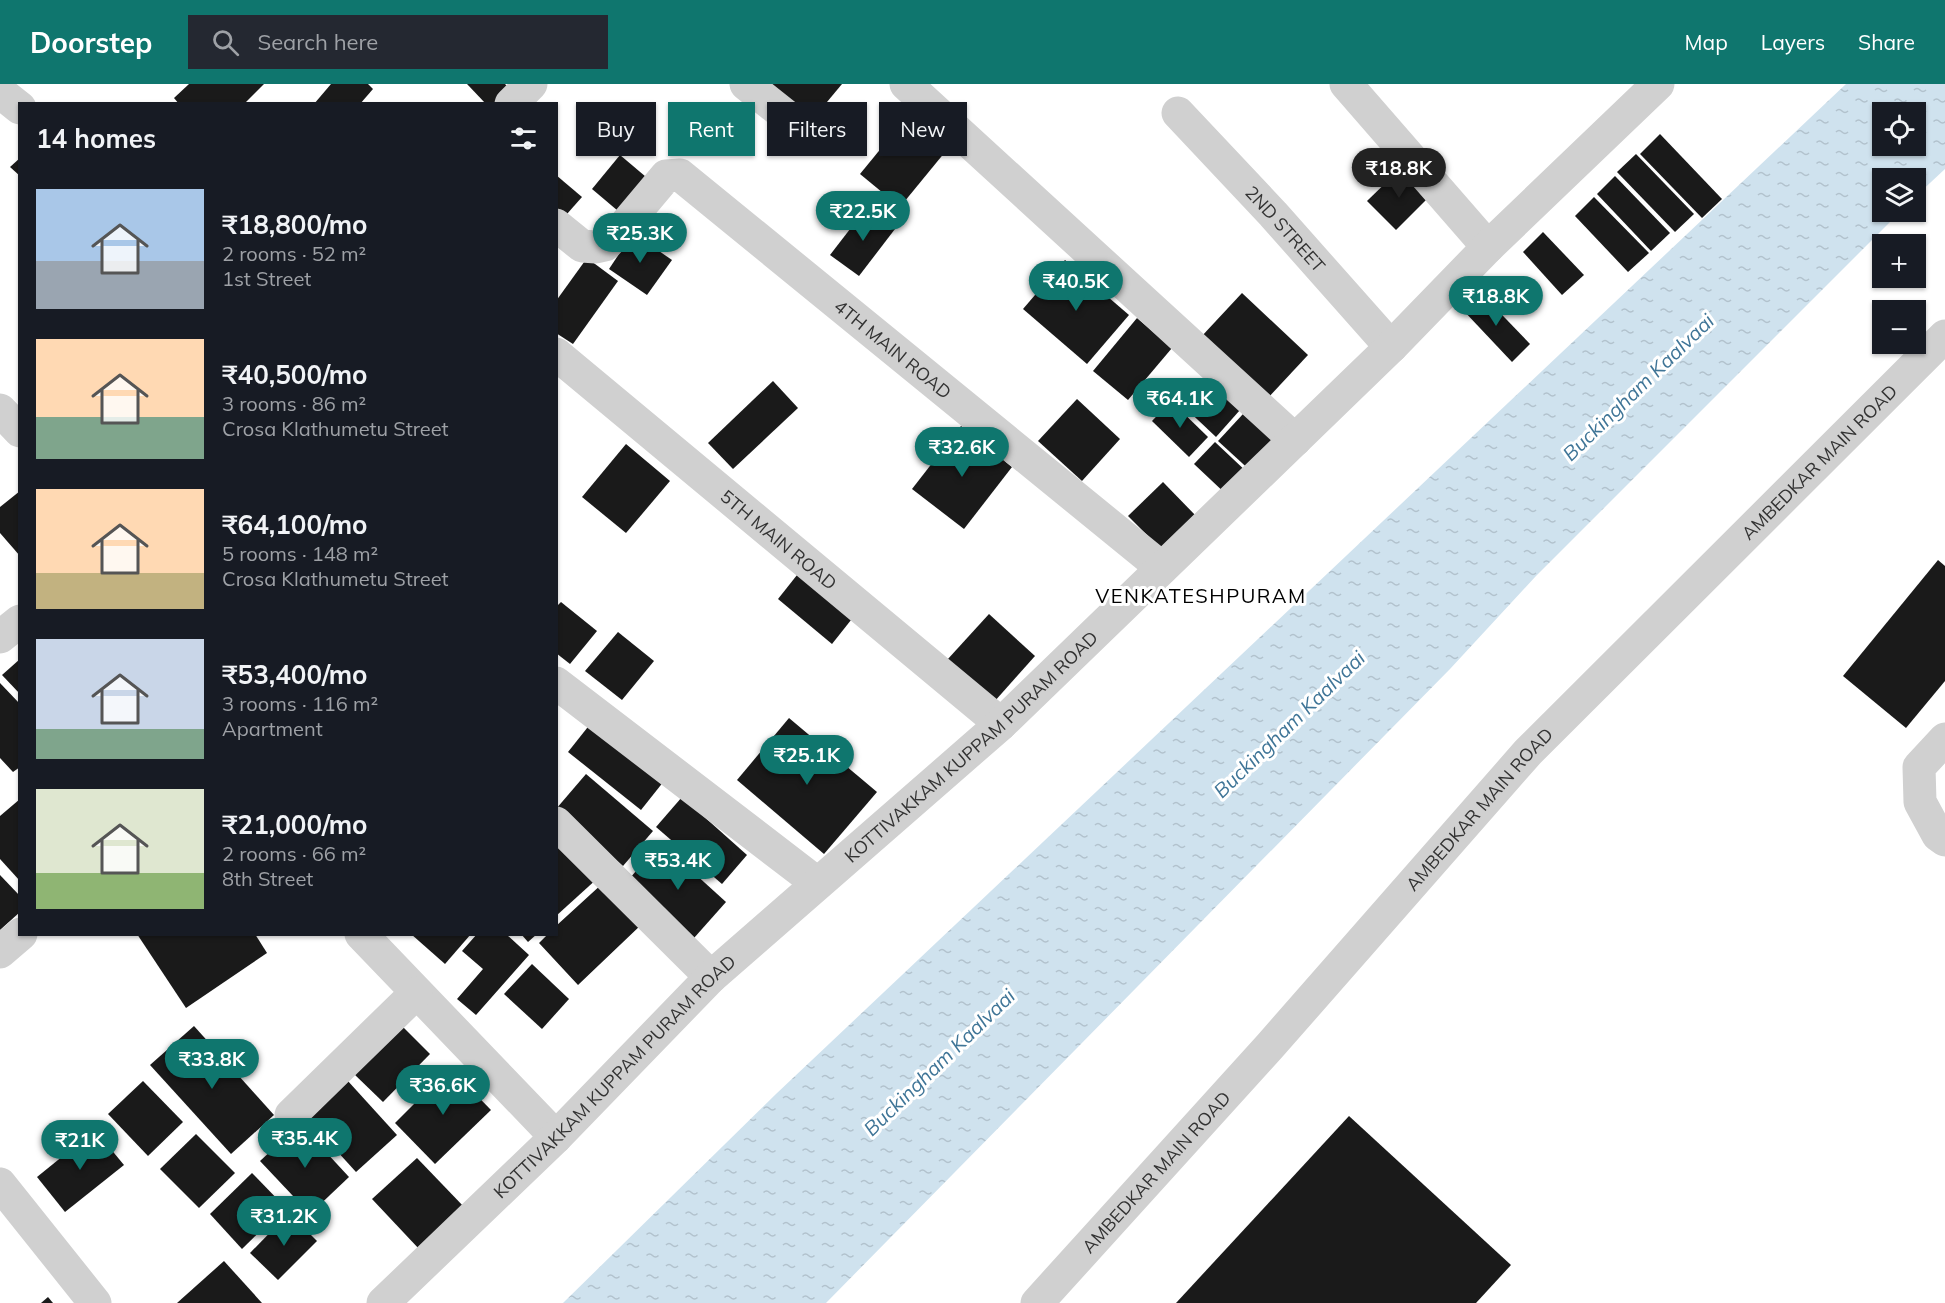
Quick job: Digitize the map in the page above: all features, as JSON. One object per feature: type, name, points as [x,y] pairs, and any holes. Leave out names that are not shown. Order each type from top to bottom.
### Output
[{"type":"street","points":[[513,102],[531,84]]},
{"type":"street","points":[[746,84],[769,102]]},
{"type":"street","points":[[906,84],[1295,440]]},
{"type":"street","points":[[1346,84],[1488,247]]},
{"type":"street","name":"KOTTIVAKKAM KUPPAM PURAM ROAD","points":[[383,1303],[556,1137],[711,977],[1000,724],[1391,347],[1488,247],[1658,84]]},
{"type":"street","points":[[0,92],[18,106]]},
{"type":"street","name":"2ND STREET","points":[[1178,113],[1273,214],[1391,347]]},
{"type":"street","name":"4TH MAIN ROAD","points":[[558,227],[582,246],[596,247],[605,244],[624,226],[666,176],[680,175],[1162,568]]},
{"type":"street","name":"AMBEDKAR MAIN ROAD","points":[[1037,1303],[1270,1046],[1528,752],[1945,336]]},
{"type":"street","name":"5TH MAIN ROAD","points":[[558,356],[1000,724]]},
{"type":"street","points":[[0,410],[18,429]]},
{"type":"street","points":[[0,637],[18,623]]},
{"type":"street","points":[[558,685],[818,883]]},
{"type":"street","points":[[1945,738],[1919,767],[1920,802],[1938,835],[1945,840]]},
{"type":"street","points":[[558,825],[711,977]]},
{"type":"street","points":[[0,952],[19,936]]},
{"type":"street","points":[[363,936],[556,1137]]},
{"type":"street","points":[[291,1115],[416,993]]},
{"type":"street","points":[[0,1184],[95,1303]]},
{"type":"water","name":"Buckingham Kaalvaai","points":[[1846,84],[1945,84],[1945,169],[1926,187],[1926,168],[1872,168],[1872,222],[1890,222],[1878,234],[1872,234],[1872,240],[1536,576],[1450,669],[826,1303],[563,1303],[776,1094]]},
{"type":"building","points":[[189,84],[264,84],[246,102],[177,102],[174,98]]},
{"type":"building","points":[[331,84],[368,84],[373,89],[362,102],[316,102]]},
{"type":"building","points":[[467,84],[505,84],[513,92],[503,102],[484,102]]},
{"type":"building","points":[[771,84],[842,84],[827,102],[792,102]]},
{"type":"building","points":[[1660,134],[1722,199],[1702,218],[1640,154]]},
{"type":"building","points":[[879,151],[879,156],[942,156],[900,207],[860,174]]},
{"type":"building","points":[[1636,154],[1694,214],[1675,232],[1617,172]]},
{"type":"building","points":[[619,156],[652,182],[624,216],[592,189]]},
{"type":"building","points":[[18,160],[18,174],[10,167]]},
{"type":"building","points":[[1402,167],[1430,196],[1396,230],[1367,201]]},
{"type":"building","points":[[1615,176],[1670,233],[1651,251],[1597,194]]},
{"type":"building","points":[[558,177],[582,197],[558,222]]},
{"type":"building","points":[[1594,197],[1649,253],[1628,272],[1575,216]]},
{"type":"building","points":[[867,207],[895,229],[859,276],[830,255]]},
{"type":"building","points":[[1543,232],[1584,275],[1562,295],[1523,252]]},
{"type":"building","points":[[633,233],[672,260],[647,295],[609,269]]},
{"type":"building","points":[[587,258],[618,281],[573,344],[558,334],[558,298]]},
{"type":"building","points":[[1065,260],[1129,315],[1087,364],[1023,309]]},
{"type":"building","points":[[1480,292],[1530,344],[1512,362],[1462,309]]},
{"type":"building","points":[[1242,293],[1308,355],[1267,399],[1201,337]]},
{"type":"building","points":[[1137,318],[1172,348],[1128,400],[1093,371]]},
{"type":"building","points":[[1205,377],[1240,410],[1216,437],[1180,403]]},
{"type":"building","points":[[773,381],[798,408],[733,469],[708,443]]},
{"type":"building","points":[[1077,399],[1120,439],[1082,481],[1038,441]]},
{"type":"building","points":[[1171,401],[1208,437],[1189,457],[1152,421]]},
{"type":"building","points":[[1243,414],[1280,446],[1254,474],[1218,441]]},
{"type":"building","points":[[961,426],[1012,467],[964,529],[912,489]]},
{"type":"building","points":[[1215,442],[1249,474],[1228,496],[1194,464]]},
{"type":"building","points":[[626,444],[670,481],[626,533],[582,497]]},
{"type":"building","points":[[1163,482],[1197,517],[1163,551],[1128,516]]},
{"type":"building","points":[[18,493],[18,554],[0,533],[0,507]]},
{"type":"building","points":[[1938,560],[1945,566],[1945,681],[1906,728],[1843,676]]},
{"type":"building","points":[[801,570],[855,615],[832,644],[778,599]]},
{"type":"building","points":[[561,602],[597,631],[570,664],[558,655],[558,605]]},
{"type":"building","points":[[989,614],[1035,656],[994,702],[947,660]]},
{"type":"building","points":[[618,632],[654,661],[622,700],[585,671]]},
{"type":"building","points":[[18,661],[18,692],[2,675]]},
{"type":"building","points":[[0,683],[18,702],[18,768],[13,772],[0,758]]},
{"type":"building","points":[[595,718],[668,776],[641,810],[568,752]]},
{"type":"building","points":[[789,718],[877,792],[824,854],[737,780]]},
{"type":"building","points":[[586,774],[653,831],[623,866],[558,811],[558,807]]},
{"type":"building","points":[[682,797],[747,855],[722,884],[656,827]]},
{"type":"building","points":[[18,801],[18,879],[0,859],[0,816]]},
{"type":"building","points":[[558,834],[599,877],[558,914]]},
{"type":"building","points":[[661,843],[726,902],[694,938],[629,879]]},
{"type":"building","points":[[0,875],[18,894],[18,914],[0,930]]},
{"type":"building","points":[[603,883],[642,924],[578,985],[539,943],[546,936],[558,936],[558,924]]},
{"type":"building","points":[[138,936],[256,936],[267,953],[186,1008]]},
{"type":"building","points":[[413,936],[469,936],[445,964]]},
{"type":"building","points":[[475,936],[508,936],[529,955],[476,1015],[457,999],[483,969],[462,951]]},
{"type":"building","points":[[523,936],[535,936],[528,942]]},
{"type":"building","points":[[532,964],[569,999],[542,1029],[504,994]]},
{"type":"building","points":[[401,1025],[430,1054],[383,1102],[354,1074]]},
{"type":"building","points":[[194,1026],[274,1115],[231,1154],[150,1065]]},
{"type":"building","points":[[450,1068],[491,1110],[435,1164],[395,1123]]},
{"type":"building","points":[[347,1080],[397,1135],[356,1172],[306,1117]]},
{"type":"building","points":[[143,1081],[183,1122],[148,1156],[108,1114]]},
{"type":"building","points":[[1349,1116],[1511,1265],[1476,1303],[1176,1303]]},
{"type":"building","points":[[300,1124],[349,1177],[310,1214],[260,1161]]},
{"type":"building","points":[[95,1130],[124,1165],[65,1212],[37,1177]]},
{"type":"building","points":[[196,1134],[235,1173],[199,1208],[160,1169]]},
{"type":"building","points":[[417,1158],[466,1209],[420,1250],[372,1199]]},
{"type":"building","points":[[252,1173],[285,1207],[242,1249],[210,1214]]},
{"type":"building","points":[[289,1213],[317,1241],[278,1280],[250,1253]]},
{"type":"building","points":[[224,1261],[262,1303],[177,1303]]},
{"type":"building","points":[[48,1297],[53,1303],[41,1303]]},
{"type":"district","name":"VENKATESHPURAM","points":[[1201,595]]}]
